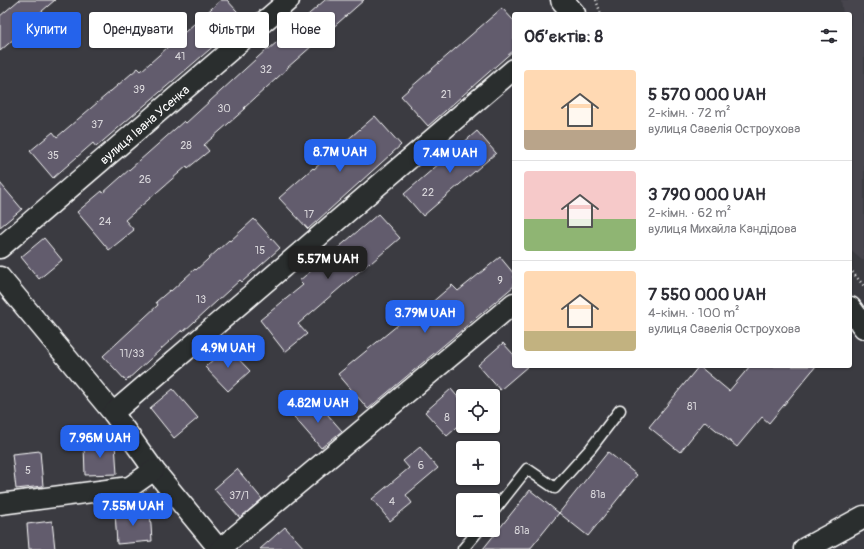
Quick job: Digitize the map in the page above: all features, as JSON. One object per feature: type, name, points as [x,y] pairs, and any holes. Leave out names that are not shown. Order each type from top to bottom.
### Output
[{"type":"main road","points":[[562,0],[572,12]]},
{"type":"main road","points":[[852,311],[864,327]]},
{"type":"main road","points":[[805,549],[864,517]]},
{"type":"street","name":"вулиця Івана Усенка","points":[[0,248],[289,0]]},
{"type":"street","points":[[113,413],[512,70]]},
{"type":"street","points":[[0,276],[113,413],[154,470],[220,549],[512,305]]},
{"type":"street","points":[[0,504],[130,487],[154,470]]},
{"type":"lane","points":[[500,503],[527,469],[555,488],[591,448],[620,410]]},
{"type":"lane","points":[[463,549],[472,537]]},
{"type":"path","points":[[596,0],[600,12]]},
{"type":"path","points":[[852,271],[864,286]]},
{"type":"shaded area","points":[[841,0],[864,0],[864,260],[852,252],[852,12],[843,12]]},
{"type":"building","points":[[19,0],[55,0],[41,12],[12,12],[12,41],[0,51],[0,16]]},
{"type":"building","points":[[221,0],[227,0],[238,12],[207,12]]},
{"type":"building","points":[[325,0],[364,0],[335,26],[335,12],[311,12]]},
{"type":"building","points":[[502,8],[512,19],[512,52],[428,126],[401,96]]},
{"type":"building","points":[[195,23],[195,48],[211,48],[96,147],[93,143],[53,178],[30,151],[53,132],[57,137],[138,68],[141,71],[167,48],[187,48],[187,30]]},
{"type":"building","points":[[277,42],[277,48],[310,48],[244,108],[245,109],[204,145],[209,151],[188,168],[187,166],[125,220],[134,230],[109,250],[77,212],[102,191],[103,193],[184,121],[186,123],[268,48],[269,49]]},
{"type":"building","points":[[375,116],[401,145],[308,229],[279,198]]},
{"type":"building","points":[[477,131],[496,153],[423,216],[404,194]]},
{"type":"building","points":[[0,183],[22,209],[0,227]]},
{"type":"building","points":[[378,214],[400,238],[298,324],[307,334],[285,352],[260,320],[303,285],[299,281]]},
{"type":"building","points":[[254,219],[280,248],[242,282],[240,280],[183,332],[182,330],[126,381],[103,356],[158,305],[156,302],[170,290],[171,291],[195,269],[196,270]]},
{"type":"building","points":[[44,238],[62,260],[39,279],[21,257]]},
{"type":"building","points":[[500,257],[512,272],[512,288],[368,409],[338,374],[404,320],[407,324],[452,285],[458,291]]},
{"type":"building","points":[[503,343],[512,353],[512,368],[526,368],[500,390],[478,365]]},
{"type":"building","points":[[227,347],[250,371],[228,391],[205,367]]},
{"type":"building","points":[[697,368],[701,368],[729,391],[748,368],[814,368],[769,423],[762,417],[737,447],[705,421],[680,452],[649,427]]},
{"type":"building","points":[[173,389],[198,418],[174,438],[150,408]]},
{"type":"building","points":[[451,389],[456,395],[456,428],[447,436],[425,412]]},
{"type":"building","points":[[314,399],[342,431],[321,448],[294,417]]},
{"type":"building","points":[[115,443],[117,474],[85,475],[84,445]]},
{"type":"building","points":[[420,447],[438,468],[406,495],[412,503],[390,521],[372,499],[409,468],[403,461]]},
{"type":"building","points":[[40,451],[43,486],[16,489],[12,454]]},
{"type":"building","points":[[608,452],[637,475],[588,536],[559,513]]},
{"type":"building","points":[[237,469],[262,499],[240,518],[214,489]]},
{"type":"building","points":[[530,490],[559,513],[530,549],[483,549],[493,537],[500,537],[500,528]]},
{"type":"building","points":[[150,510],[152,541],[117,544],[115,512]]},
{"type":"building","points":[[52,521],[55,549],[29,549],[27,524]]},
{"type":"building","points":[[285,527],[305,549],[260,549]]}]
